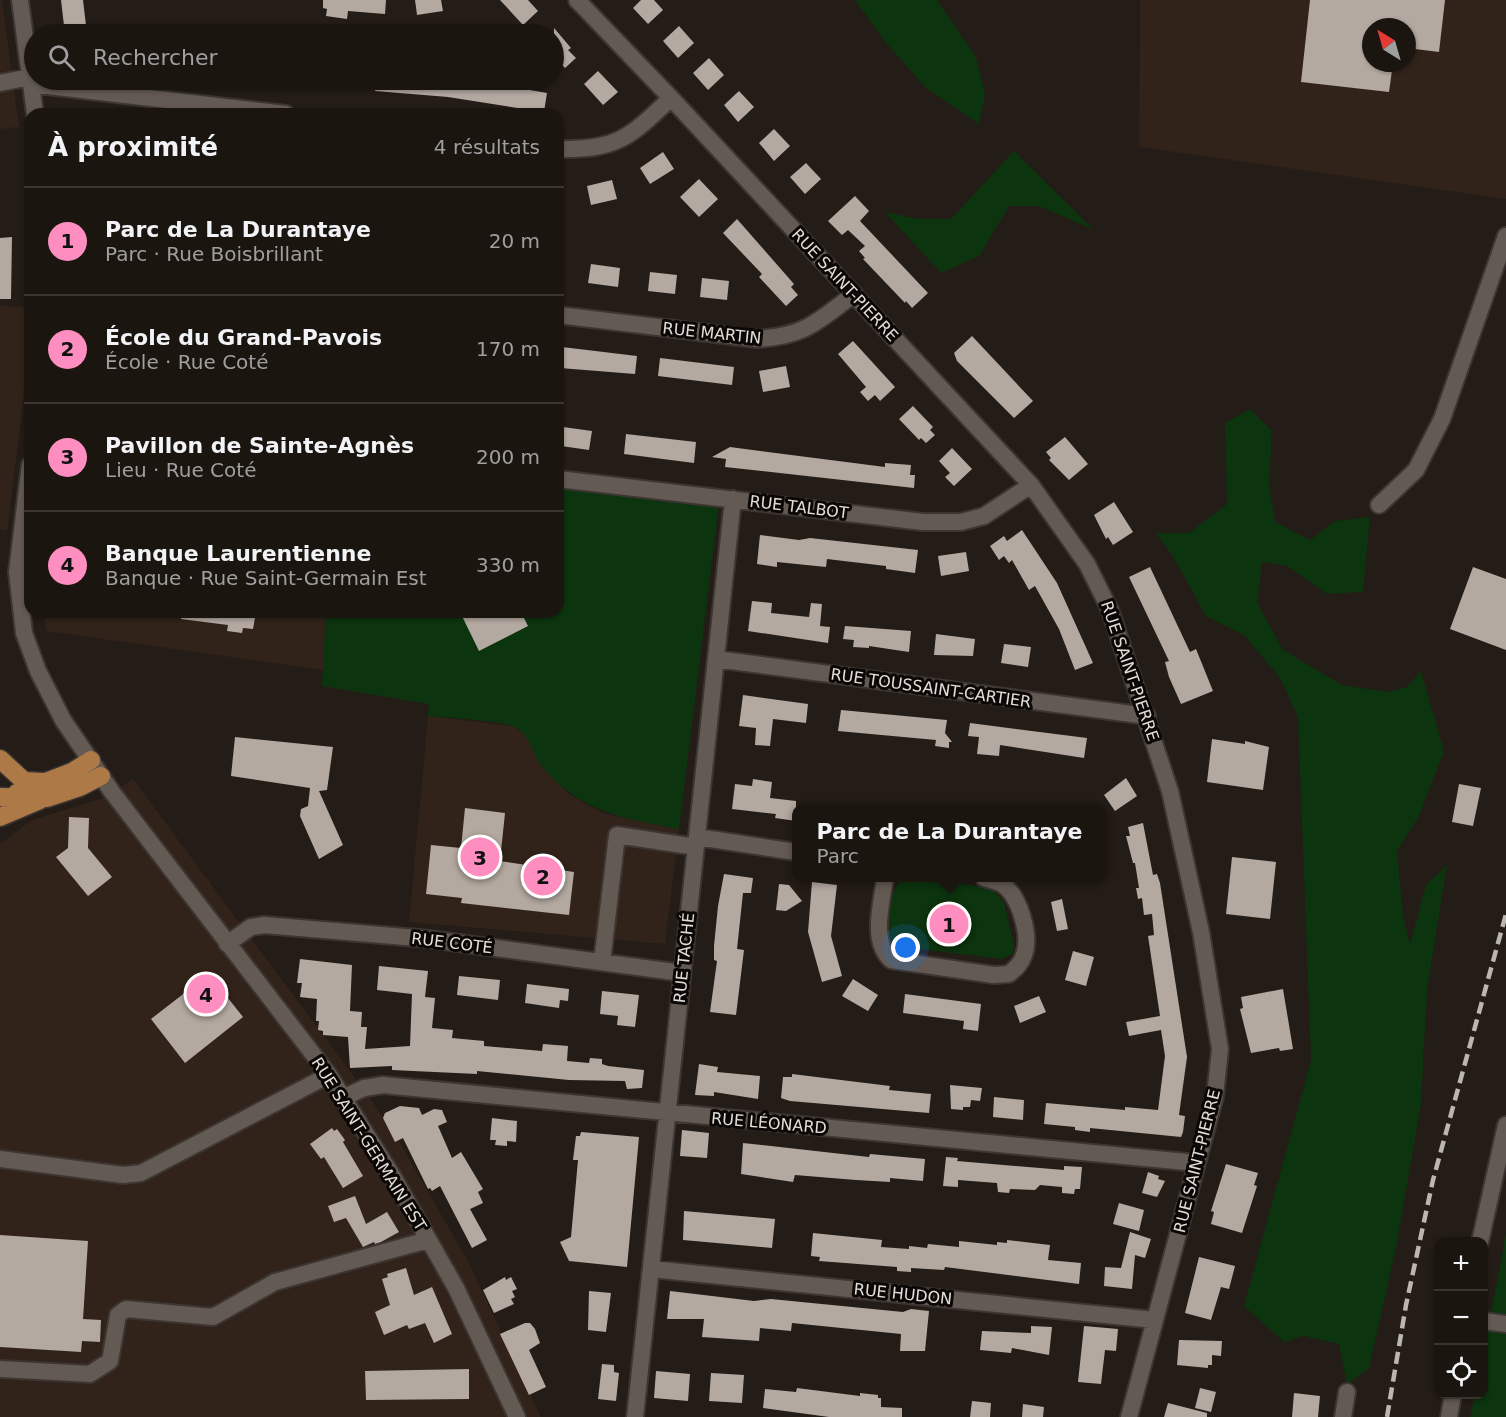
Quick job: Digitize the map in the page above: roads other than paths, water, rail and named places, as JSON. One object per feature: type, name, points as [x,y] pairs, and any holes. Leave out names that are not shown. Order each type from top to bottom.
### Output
[{"type":"main road","points":[[0,759],[24,781],[46,790]]},
{"type":"main road","points":[[0,817],[91,760]]},
{"type":"main road","points":[[5,796],[81,787],[101,776]]},
{"type":"street","points":[[20,0],[24,29]]},
{"type":"street","name":"RUE SAINT-PIERRE","points":[[577,0],[1031,485],[1087,564],[1110,610],[1170,791],[1201,932],[1220,1049],[1215,1096],[1129,1417]]},
{"type":"street","points":[[0,83],[24,81]]},
{"type":"street","points":[[32,90],[34,108]]},
{"type":"street","points":[[101,90],[240,108]]},
{"type":"street","points":[[564,149],[594,148],[618,142],[634,134],[671,98]]},
{"type":"street","points":[[1379,506],[1416,470],[1442,419],[1506,236]]},
{"type":"street","name":"RUE MARTIN","points":[[564,316],[757,339],[784,338],[808,329],[854,294]]},
{"type":"street","name":"RUE TALBOT","points":[[564,480],[923,522],[961,522],[984,516],[1031,485]]},
{"type":"street","name":"RUE TACHÉ","points":[[634,1417],[733,499]]},
{"type":"street","name":"RUE SAINT-GERMAIN EST","points":[[24,514],[17,572],[24,633],[38,671],[53,700],[101,776],[329,1075],[392,1175],[456,1288],[517,1417]]},
{"type":"street","name":"RUE TOUSSAINT-CARTIER","points":[[716,659],[1147,716]]},
{"type":"street","points":[[602,962],[617,835],[792,852]]},
{"type":"street","points":[[885,882],[879,939],[883,952],[891,960],[994,975],[1009,974],[1020,964],[1025,952],[1025,934],[1018,907],[1010,892],[1002,884],[996,882]]},
{"type":"street","name":"RUE COTÉ","points":[[227,944],[250,927],[264,925],[429,939],[682,973]]},
{"type":"street","points":[[0,1159],[123,1175],[141,1173],[329,1075]]},
{"type":"street","name":"RUE LÉONARD","points":[[343,1098],[364,1088],[383,1085],[1197,1163]]},
{"type":"street","points":[[1481,1237],[1506,1125]]},
{"type":"street","points":[[0,1369],[90,1374],[110,1361],[118,1315],[126,1309],[213,1317],[275,1282],[428,1240]]},
{"type":"street","name":"RUE HUDON","points":[[651,1269],[1155,1320]]},
{"type":"street","points":[[1488,1321],[1506,1323]]},
{"type":"street","points":[[1343,1417],[1347,1392]]},
{"type":"street","points":[[1449,1417],[1452,1399]]},
{"type":"railway","points":[[1387,1417],[1406,1305],[1433,1180],[1506,914]]},
{"type":"place","name":"Pavillon de Sainte-Agnès","points":[[480,857]]},
{"type":"place","name":"École du Grand-Pavois","points":[[543,876]]},
{"type":"place","name":"Parc de La Durantaye","points":[[949,924]]},
{"type":"place","name":"Banque Laurentienne","points":[[206,994]]}]
